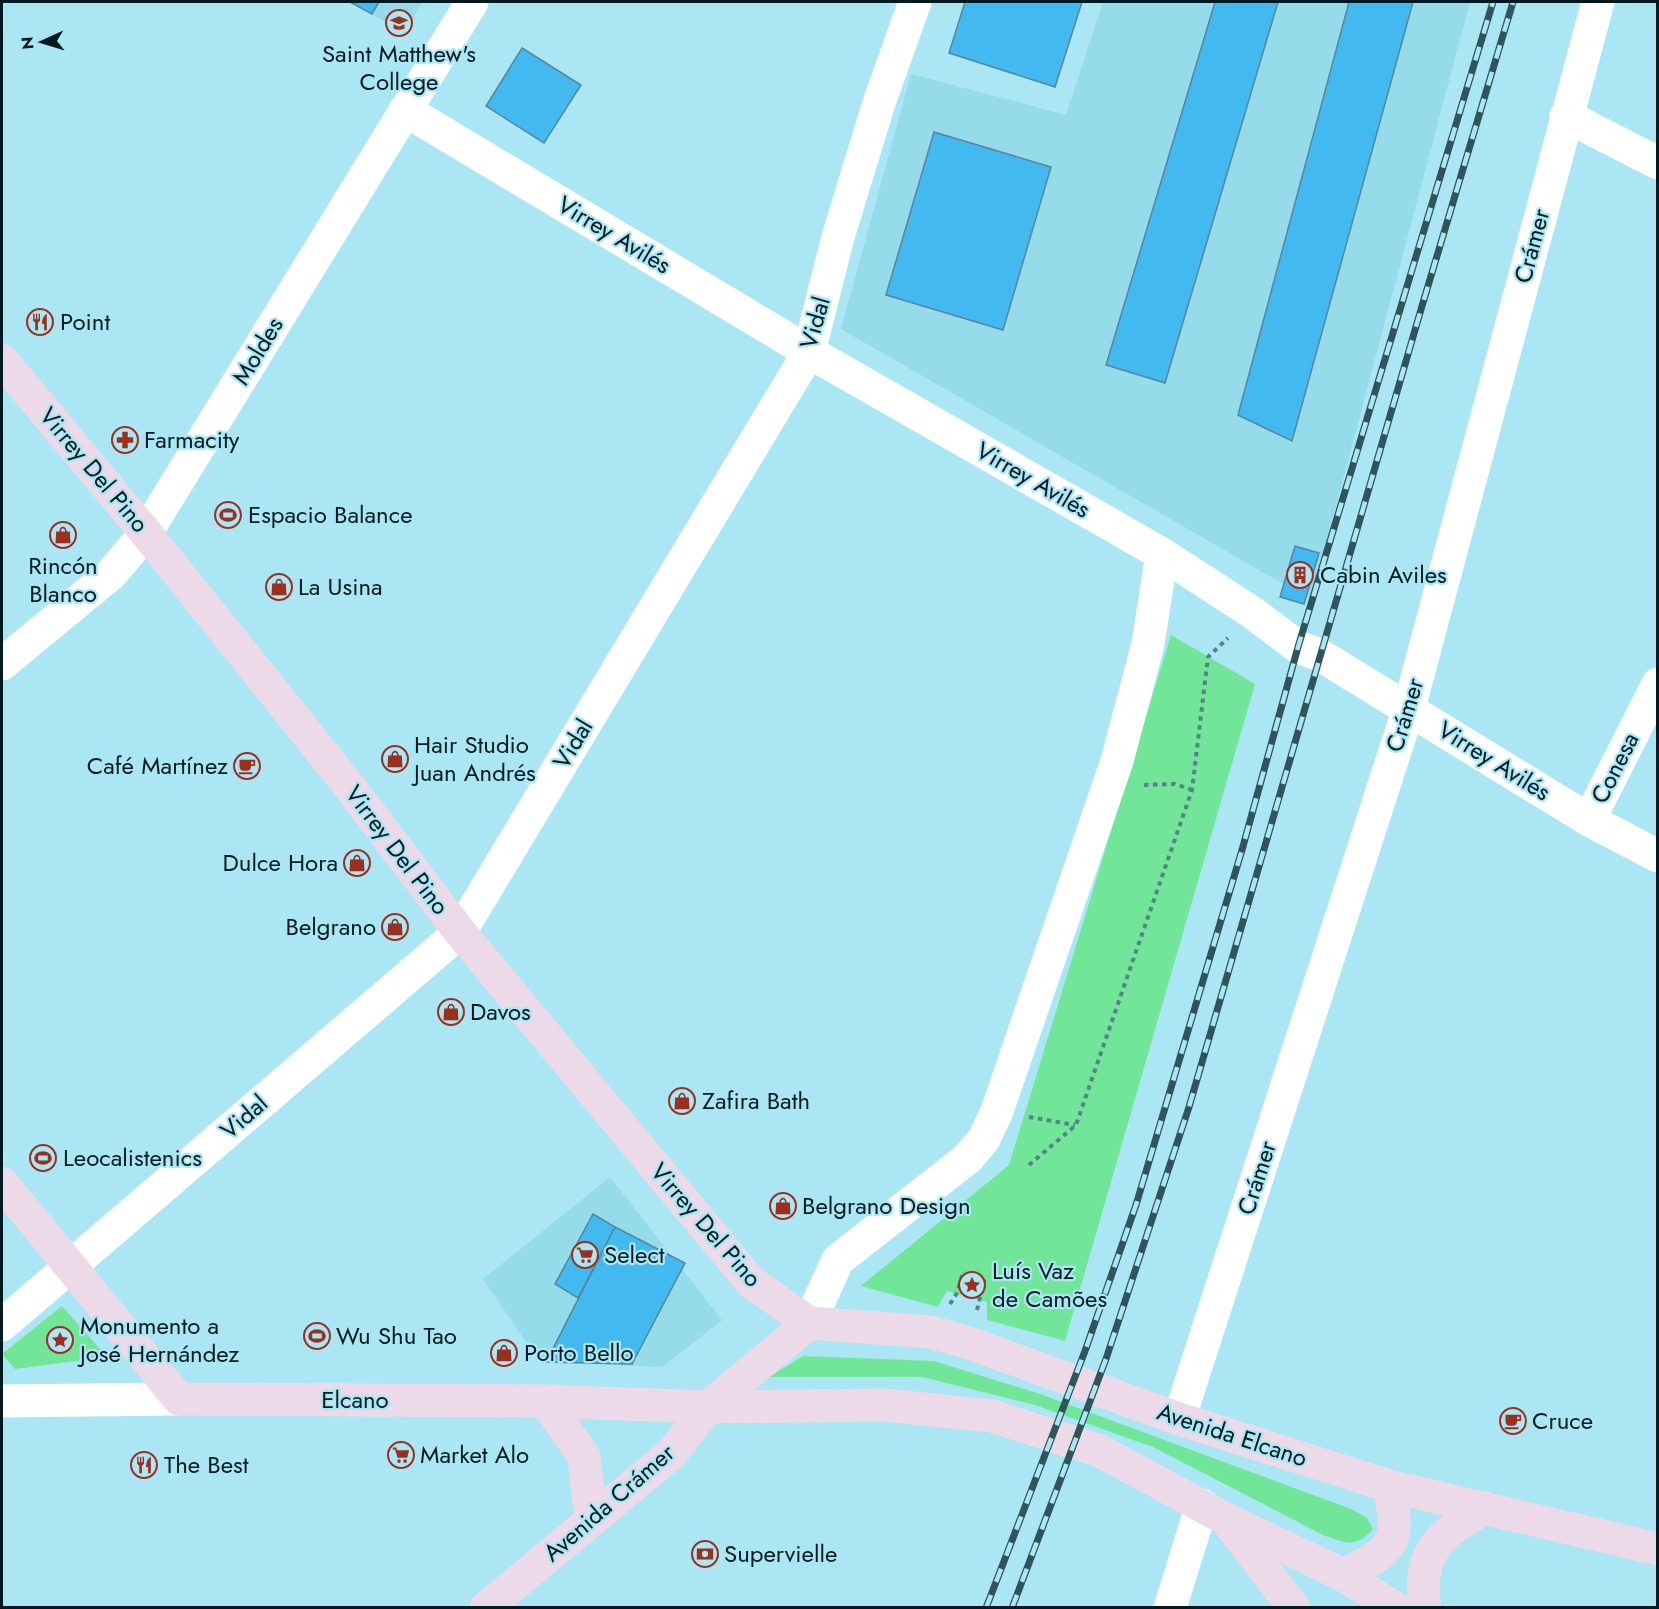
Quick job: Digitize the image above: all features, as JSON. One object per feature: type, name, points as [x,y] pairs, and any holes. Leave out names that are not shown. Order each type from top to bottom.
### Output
[{"type":"main road","name":"Virrey Del Pino","points":[[2,360],[146,533],[349,786],[460,932],[751,1282],[809,1323]]},
{"type":"main road","points":[[2,1183],[179,1399]]},
{"type":"main road","name":"Avenida Elcano","points":[[809,1323],[931,1332],[969,1343],[1179,1419],[1389,1486],[1658,1549]]},
{"type":"main road","name":"Avenida Crámer","points":[[486,1608],[671,1454],[708,1407],[809,1323]]},
{"type":"main road","name":"Elcano","points":[[179,1399],[545,1401],[708,1407]]},
{"type":"main road","points":[[545,1401],[584,1456],[591,1519]]},
{"type":"main road","points":[[708,1407],[884,1405],[932,1408],[992,1416],[1100,1451],[1214,1512],[1343,1575],[1395,1608]]},
{"type":"main road","points":[[1343,1575],[1375,1559],[1391,1542],[1396,1520],[1389,1486]]},
{"type":"main road","points":[[1425,1608],[1423,1570],[1436,1545],[1459,1523],[1486,1508]]},
{"type":"main road","points":[[1214,1512],[1294,1608]]},
{"type":"street","name":"Moldes","points":[[2,664],[111,574],[146,533],[472,2]]},
{"type":"street","name":"Vidal","points":[[2,1325],[460,932],[809,352],[838,237],[879,104],[915,2]]},
{"type":"street","name":"Crámer","points":[[1179,1419],[1409,708],[1598,2]]},
{"type":"street","name":"Virrey Avilés","points":[[405,110],[809,352],[1162,554],[1253,614],[1298,647],[1320,655],[1589,820],[1658,856]]},
{"type":"street","points":[[1566,116],[1658,163]]},
{"type":"street","points":[[809,1323],[838,1260],[968,1158],[984,1139],[997,1111],[1117,761],[1148,644],[1162,554]]},
{"type":"street","name":"Conesa","points":[[1589,820],[1658,684]]},
{"type":"street","name":"Elcano","points":[[2,1401],[179,1399]]},
{"type":"street","points":[[1170,1608],[1214,1512]]},
{"type":"path","points":[[1029,1165],[1076,1125],[1192,790],[1208,657],[1253,614]]},
{"type":"path","points":[[1135,786],[1175,784],[1192,790]]},
{"type":"path","points":[[997,1111],[1076,1125]]},
{"type":"path","points":[[957,1293],[963,1273]]},
{"type":"path","points":[[979,1299],[985,1277]]},
{"type":"shaded area","name":"Saint Matthew's College","points":[[351,2],[422,2],[405,33]]},
{"type":"shaded area","points":[[1103,2],[1470,2],[1311,600],[841,329],[911,74],[1066,115]]},
{"type":"shaded area","points":[[610,1177],[722,1320],[662,1367],[540,1362],[483,1279]]},
{"type":"green space","points":[[1171,635],[1255,684],[1065,1341],[987,1320],[987,1302],[947,1291],[938,1307],[861,1286],[1009,1165]]},
{"type":"green space","points":[[62,1306],[107,1357],[15,1369],[2,1354]]},
{"type":"green space","points":[[803,1356],[934,1361],[1040,1394],[1351,1509],[1367,1518],[1373,1529],[1356,1542],[1345,1542],[1323,1535],[1153,1447],[1035,1405],[922,1377],[769,1377]]},
{"type":"building","points":[[350,2],[379,2],[372,14]]},
{"type":"building","points":[[965,2],[1082,2],[1055,87],[949,53]]},
{"type":"building","points":[[1215,2],[1278,2],[1165,383],[1106,365]]},
{"type":"building","points":[[1349,2],[1413,2],[1292,441],[1238,415]]},
{"type":"building","points":[[522,48],[581,85],[544,143],[486,106]]},
{"type":"building","points":[[934,132],[1051,167],[1003,330],[886,295]]},
{"type":"building","name":"Cabin Aviles","points":[[1295,546],[1319,553],[1304,604],[1280,597]]},
{"type":"building","name":"Select","points":[[593,1214],[615,1227],[578,1298],[555,1284]]},
{"type":"building","points":[[615,1227],[685,1263],[632,1364],[546,1362]]},
{"type":"railway","points":[[986,1608],[1085,1351],[1136,1205],[1242,850],[1298,647],[1493,2]]},
{"type":"railway","points":[[1012,1608],[1106,1359],[1189,1107],[1513,2]]},
{"type":"place","name":"Saint Matthew's College","points":[[399,23]]},
{"type":"place","name":"Point","points":[[40,322]]},
{"type":"place","name":"Farmacity","points":[[125,440]]},
{"type":"place","name":"Espacio Balance","points":[[228,515]]},
{"type":"place","name":"Rincón Blanco","points":[[63,535]]},
{"type":"place","name":"Cabin Aviles","points":[[1300,575]]},
{"type":"place","name":"La Usina","points":[[279,587]]},
{"type":"place","name":"Hair Studio Juan Andrés","points":[[395,759]]},
{"type":"place","name":"Café Martínez","points":[[247,766]]},
{"type":"place","name":"Dulce Hora","points":[[357,863]]},
{"type":"place","name":"Belgrano","points":[[395,927]]},
{"type":"place","name":"Davos","points":[[451,1012]]},
{"type":"place","name":"Zafira Bath","points":[[682,1101]]},
{"type":"place","name":"Leocalistenics","points":[[43,1158]]},
{"type":"place","name":"Belgrano Design","points":[[783,1206]]},
{"type":"place","name":"Select","points":[[585,1255]]},
{"type":"place","name":"Luís Vaz de Camões","points":[[972,1285]]},
{"type":"place","name":"Wu Shu Tao","points":[[317,1336]]},
{"type":"place","name":"Monumento a José Hernández","points":[[60,1340]]},
{"type":"place","name":"Porto Bello","points":[[504,1353]]},
{"type":"place","name":"Cruce","points":[[1513,1421]]},
{"type":"place","name":"Market Alo","points":[[401,1455]]},
{"type":"place","name":"The Best","points":[[144,1465]]},
{"type":"place","name":"Supervielle","points":[[705,1554]]}]
